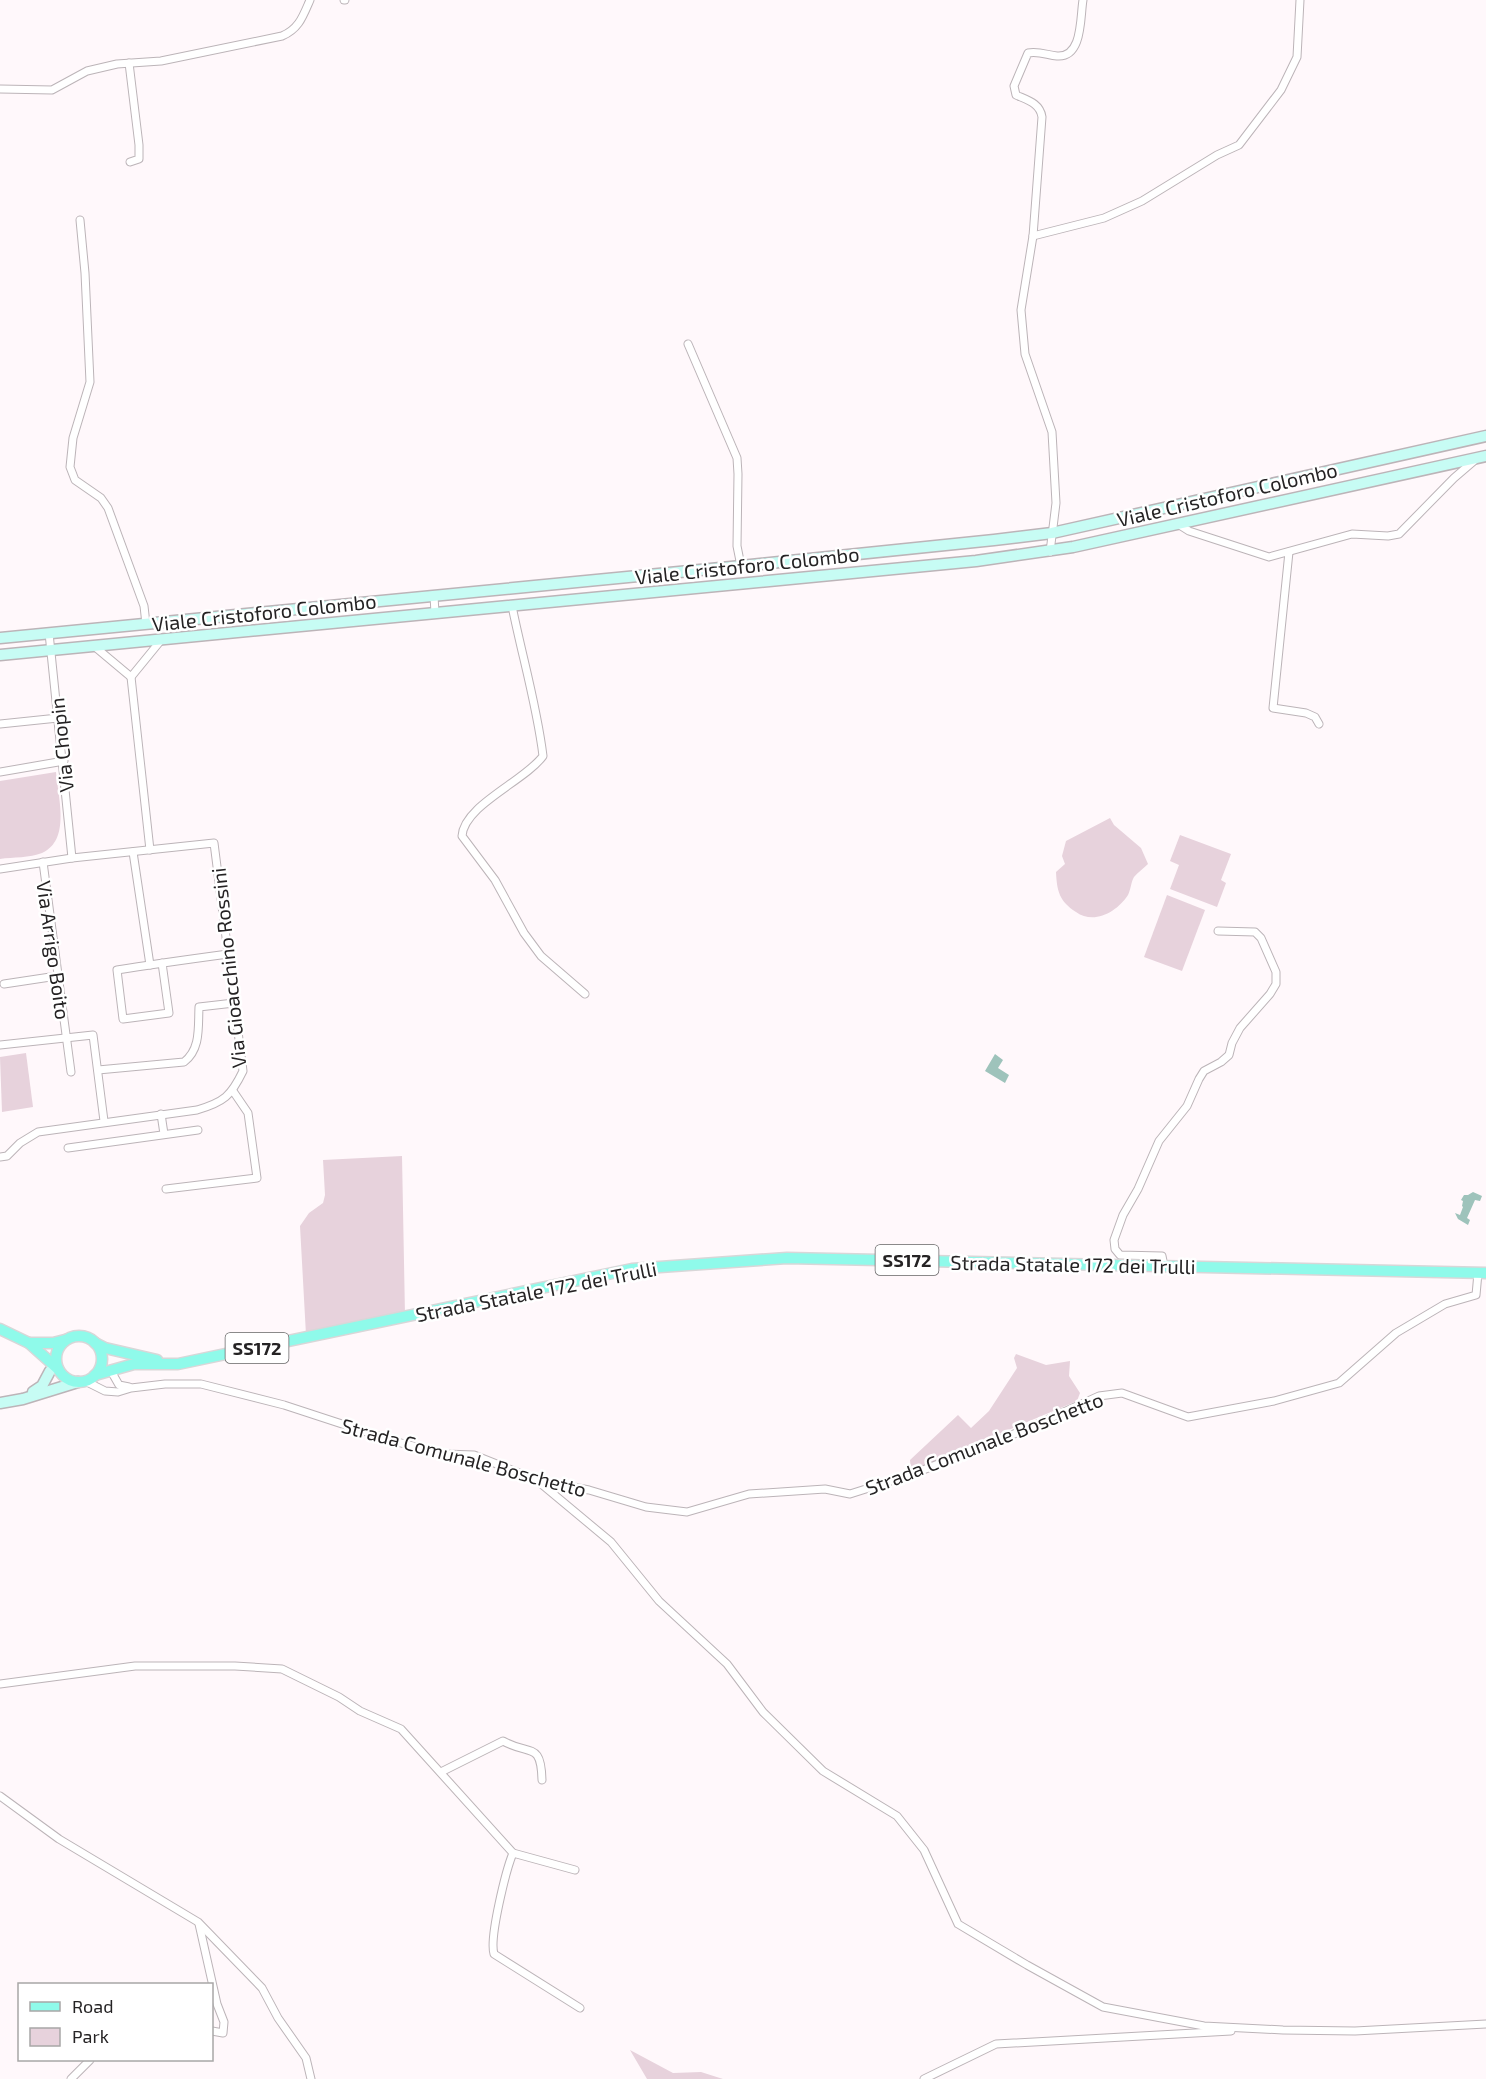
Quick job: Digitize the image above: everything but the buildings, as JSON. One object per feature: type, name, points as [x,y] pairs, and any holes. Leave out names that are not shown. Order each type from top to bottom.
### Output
[{"type":"main road","name":"Viale Cristoforo Colombo","points":[[0,638],[741,566],[1052,533],[1486,436]]},
{"type":"main road","name":"Viale Cristoforo Colombo","points":[[0,655],[1050,552],[1482,457]]},
{"type":"main road","name":"Strada Statale 172 dei Trulli","points":[[95,1375],[134,1364],[178,1364],[632,1269],[787,1258],[1482,1273]]},
{"type":"main road","points":[[0,1329],[29,1343],[66,1379],[82,1382]]},
{"type":"main road","points":[[29,1343],[53,1343],[80,1336],[105,1348],[178,1364]]},
{"type":"main road","points":[[16,1399],[42,1386],[65,1340]]},
{"type":"main road","points":[[95,1342],[111,1371]]},
{"type":"main road","points":[[0,1402],[23,1399],[82,1382],[99,1370],[102,1357]]},
{"type":"street","points":[[0,89],[52,90],[87,72],[129,63],[161,61],[282,36],[292,32],[301,22],[310,0]]},
{"type":"street","points":[[1050,552],[1056,503],[1052,432],[1025,354],[1021,310],[1033,236],[1042,117],[1041,111],[1033,102],[1016,95],[1014,87],[1029,53],[1065,56],[1071,52],[1076,45],[1083,0]]},
{"type":"street","points":[[1033,236],[1045,231],[1104,218],[1142,201],[1217,155],[1239,145],[1281,90],[1297,57],[1300,0]]},
{"type":"street","points":[[129,63],[140,146],[139,159],[130,162]]},
{"type":"street","points":[[80,220],[90,382],[74,438],[70,467],[75,480],[94,491],[108,508],[144,606],[146,624]]},
{"type":"street","points":[[688,344],[736,458],[738,474],[737,546],[741,566]]},
{"type":"street","points":[[1178,524],[1189,531],[1269,557],[1352,534],[1388,536],[1399,534],[1454,478],[1482,457]]},
{"type":"street","points":[[1289,552],[1273,708],[1306,712],[1316,717],[1319,724]]},
{"type":"street","points":[[434,596],[435,613]]},
{"type":"street","points":[[512,606],[543,756],[537,764],[485,802],[462,828],[462,836],[495,880],[524,933],[540,956],[585,994]]},
{"type":"street","name":"Via Chopin","points":[[49,633],[64,761],[72,858]]},
{"type":"street","points":[[131,677],[162,639]]},
{"type":"street","points":[[0,869],[72,858],[150,850],[131,677],[94,646]]},
{"type":"street","points":[[0,724],[58,718]]},
{"type":"street","points":[[0,772],[64,761]]},
{"type":"street","name":"Via Gioacchino Rossini","points":[[150,850],[214,843],[243,1071],[233,1091]]},
{"type":"street","points":[[134,852],[150,965]]},
{"type":"street","name":"Via Arrigo Boito","points":[[43,862],[70,1072]]},
{"type":"street","points":[[1164,1266],[1162,1256],[1120,1254],[1115,1249],[1114,1240],[1123,1215],[1138,1189],[1159,1141],[1187,1106],[1198,1078],[1204,1071],[1229,1055],[1240,1028],[1276,984],[1276,972],[1261,938],[1255,932],[1218,931]]},
{"type":"street","points":[[162,963],[169,1013],[123,1019],[117,970],[162,963],[228,954]]},
{"type":"street","points":[[4,984],[57,976]]},
{"type":"street","points":[[98,1070],[184,1062],[193,1055],[199,1007],[234,1003]]},
{"type":"street","name":"Via Arrigo Boito","points":[[0,1045],[93,1035],[104,1121]]},
{"type":"street","points":[[0,1157],[7,1156],[20,1143],[38,1132],[104,1121],[197,1110],[218,1104],[233,1091],[248,1113],[257,1178],[166,1189]]},
{"type":"street","points":[[161,1114],[164,1134]]},
{"type":"street","points":[[68,1148],[198,1130]]},
{"type":"street","name":"Strada Comunale Boschetto","points":[[82,1382],[118,1392],[165,1384],[201,1384],[284,1406],[445,1455],[474,1455],[537,1480],[589,1490],[646,1507],[687,1512],[749,1494],[825,1489],[850,1494],[913,1474],[1024,1430],[1099,1396],[1122,1393],[1188,1417],[1275,1401],[1339,1383],[1396,1333],[1445,1304],[1476,1295],[1482,1273]]},
{"type":"street","points":[[111,1371],[119,1385],[132,1388]]},
{"type":"street","points":[[537,1480],[611,1542],[659,1600],[727,1664],[763,1712],[824,1771],[897,1816],[924,1850],[958,1924],[1103,2007],[1204,2026],[1264,2029],[1355,2031],[1486,2024]]},
{"type":"street","points":[[0,1684],[135,1666],[235,1666],[282,1669],[339,1697],[360,1711],[401,1729],[513,1853],[575,1870]]},
{"type":"street","points":[[441,1772],[503,1742],[540,1756],[542,1780]]},
{"type":"street","points":[[0,1796],[59,1839],[198,1922],[262,1988],[278,2018],[306,2058],[311,2079]]},
{"type":"street","points":[[513,1853],[496,1921],[492,1947],[494,1954],[580,2008]]},
{"type":"street","points":[[198,1922],[212,1983]]},
{"type":"street","points":[[213,1987],[224,2022],[223,2033],[213,2031]]},
{"type":"street","points":[[924,2079],[996,2044],[1264,2029]]},
{"type":"street","points":[[71,2079],[89,2061]]},
{"type":"green space","points":[[56,772],[61,817],[57,838],[51,847],[37,855],[0,859],[0,781]]},
{"type":"green space","points":[[1110,818],[1114,825],[1141,848],[1148,864],[1134,877],[1128,895],[1118,907],[1105,915],[1083,916],[1062,900],[1058,890],[1056,872],[1065,864],[1062,856],[1066,841]]},
{"type":"green space","points":[[1180,835],[1231,854],[1221,880],[1226,883],[1217,907],[1170,889],[1179,865],[1170,861]]},
{"type":"green space","points":[[1167,895],[1205,910],[1182,971],[1144,957]]},
{"type":"green space","points":[[26,1053],[33,1107],[2,1112],[0,1057]]},
{"type":"green space","points":[[402,1156],[405,1315],[306,1335],[300,1226],[309,1213],[323,1203],[325,1195],[323,1160]]},
{"type":"green space","points":[[1016,1354],[1046,1365],[1070,1361],[1069,1376],[1080,1393],[1077,1401],[911,1471],[910,1460],[958,1415],[971,1428],[989,1411],[1017,1368],[1014,1358]]},
{"type":"green space","points":[[630,2050],[673,2073],[701,2072],[723,2079],[647,2079]]},
{"type":"shaded area","points":[[995,1054],[1003,1060],[998,1068],[1009,1075],[1005,1083],[985,1071]]},
{"type":"shaded area","points":[[1473,1192],[1482,1196],[1480,1201],[1475,1200],[1467,1218],[1470,1220],[1468,1225],[1458,1219],[1455,1213],[1460,1215],[1463,1207],[1461,1200],[1464,1195]]}]
